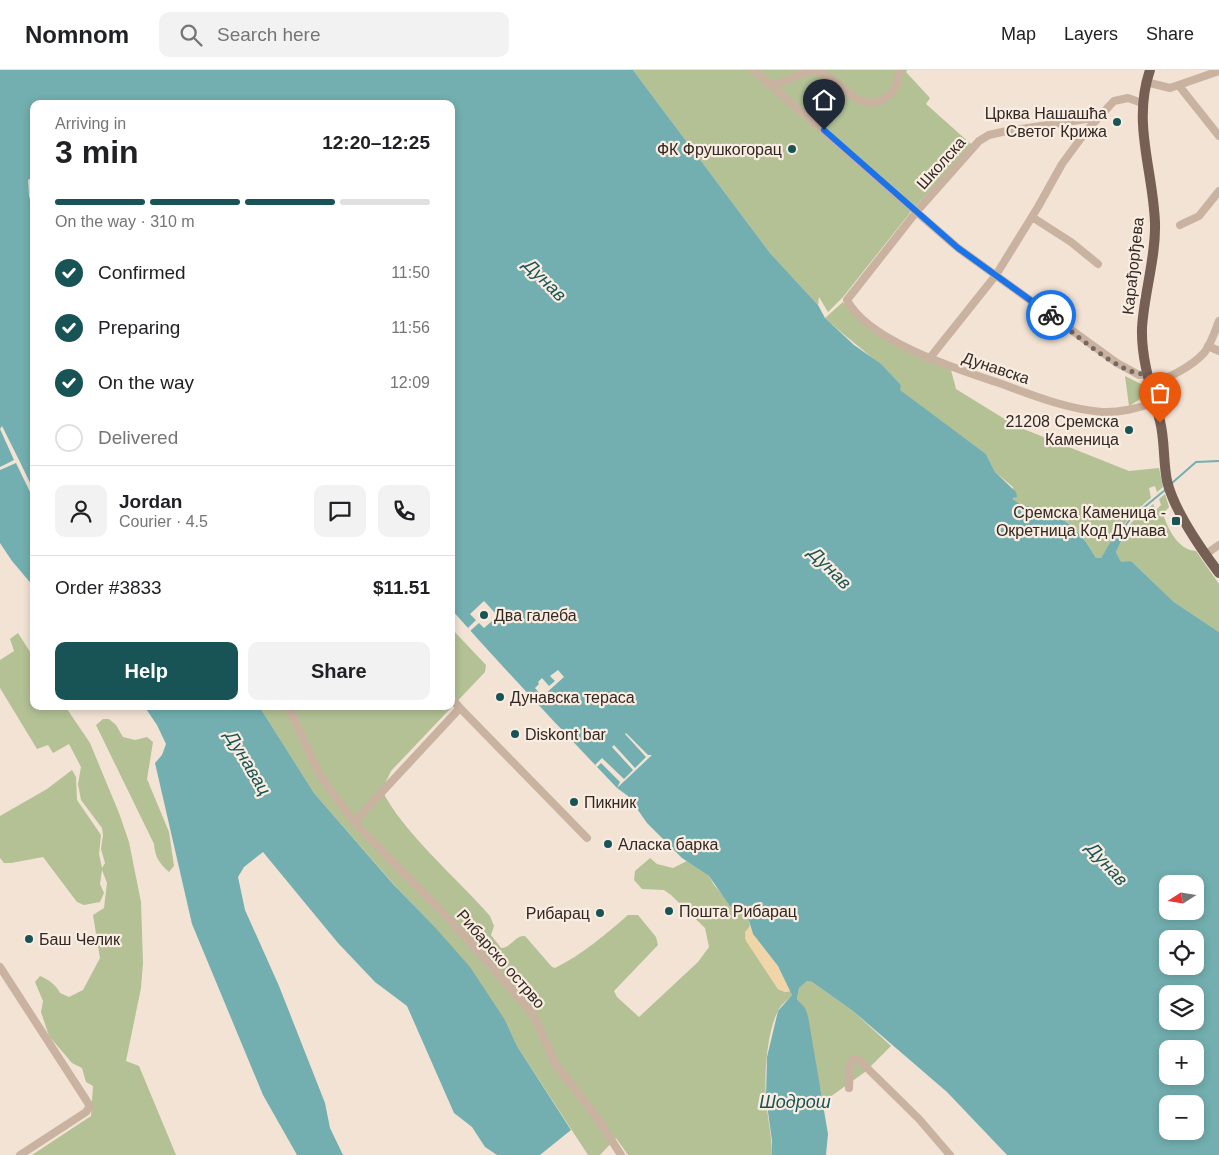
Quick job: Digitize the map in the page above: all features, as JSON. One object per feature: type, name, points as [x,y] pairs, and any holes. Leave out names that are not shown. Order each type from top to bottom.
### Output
[{"type":"main road","name":"Карађорђева","points":[[1150,70],[1142,103],[1142,130],[1152,186],[1155,226],[1144,313],[1143,342],[1148,378],[1161,426],[1169,487],[1206,554]]},
{"type":"main road","points":[[1206,554],[1219,573]]},
{"type":"street","points":[[753,70],[958,248],[1117,363],[1139,375],[1148,378],[1165,378],[1192,362],[1208,346],[1219,321]]},
{"type":"street","points":[[769,83],[780,83],[804,71],[819,72],[854,97],[864,102],[872,103],[883,100],[892,93],[900,70]]},
{"type":"street","points":[[1146,82],[1162,87],[1180,87],[1219,71]]},
{"type":"street","points":[[1180,87],[1219,136]]},
{"type":"street","points":[[929,358],[996,274],[1032,217],[1065,159],[1099,117],[1110,104],[1118,99],[1132,99],[1142,103]]},
{"type":"street","name":"Школска","points":[[847,300],[917,211],[979,141],[990,135],[1099,117]]},
{"type":"street","points":[[1180,225],[1199,216],[1219,191]]},
{"type":"street","points":[[1032,217],[1071,242],[1098,264]]},
{"type":"street","name":"Дунавска","points":[[847,300],[858,315],[907,348],[929,358],[1049,401],[1079,408],[1116,412],[1154,403]]},
{"type":"street","points":[[1208,346],[1219,351]]},
{"type":"street","points":[[1206,554],[1219,545]]},
{"type":"street","points":[[455,702],[587,838]]},
{"type":"street","points":[[354,822],[460,708]]},
{"type":"street","name":"Рибарско острво","points":[[290,710],[321,777],[354,822],[453,923],[533,1014],[555,1063],[598,1119],[621,1155]]},
{"type":"street","points":[[1,972],[90,1106],[86,1112],[20,1155]]},
{"type":"street","points":[[849,1088],[850,1064],[854,1059],[859,1060],[919,1118],[950,1155]]},
{"type":"green space","points":[[633,70],[907,70],[906,72],[930,98],[926,104],[972,145],[913,209],[843,297],[828,312],[819,297],[818,305],[770,253]]},
{"type":"green space","points":[[843,302],[880,333],[951,370],[956,389],[1016,426],[1129,471],[1159,468],[1163,487],[1157,492],[1155,486],[1149,488],[1151,498],[1129,519],[1101,558],[1096,558],[1081,535],[1068,523],[1052,513],[1014,500],[1013,487],[995,472],[986,454],[899,390],[901,385],[892,376],[825,318]]},
{"type":"green space","points":[[1125,376],[1141,384],[1144,391],[1142,398],[1129,406]]},
{"type":"green space","points":[[1165,494],[1169,507],[1163,514],[1171,532],[1184,547],[1196,551],[1219,584],[1219,632],[1174,602],[1131,561],[1121,563],[1116,552],[1131,523],[1153,504],[1156,510],[1161,505],[1159,499]]},
{"type":"green space","points":[[455,632],[486,665],[485,672],[455,704]]},
{"type":"green space","points":[[18,633],[30,652],[30,710],[68,710],[90,743],[129,842],[141,902],[143,963],[141,988],[126,1061],[139,1066],[176,1155],[32,1155],[91,1116],[93,1086],[86,1082],[82,1068],[72,1063],[49,1036],[41,1012],[43,1001],[35,982],[40,976],[43,977],[54,985],[60,993],[69,997],[83,990],[100,958],[93,915],[104,908],[107,883],[102,870],[100,884],[104,893],[100,902],[84,905],[77,902],[43,857],[11,863],[4,863],[0,858],[0,816],[47,789],[72,770],[76,777],[77,800],[101,835],[99,854],[102,868],[105,863],[101,849],[102,828],[81,800],[78,784],[81,767],[69,744],[53,753],[48,745],[37,749],[0,688],[0,660],[14,651],[10,639]]},
{"type":"green space","points":[[262,710],[449,710],[391,771],[382,790],[391,806],[417,839],[490,916],[494,926],[491,935],[501,948],[508,946],[518,937],[525,936],[552,967],[555,968],[602,937],[628,915],[638,915],[656,937],[658,945],[614,991],[617,997],[639,1017],[698,962],[709,947],[705,928],[664,890],[642,889],[634,880],[635,871],[650,858],[657,864],[673,868],[687,861],[709,876],[714,885],[736,910],[748,916],[750,926],[745,938],[778,989],[785,992],[791,991],[792,995],[778,1010],[767,1054],[765,1088],[772,1155],[628,1155],[616,1138],[600,1155],[588,1155],[517,1046],[505,1020],[433,925],[396,887],[314,793]]},
{"type":"green space","points":[[103,719],[109,719],[116,725],[123,737],[135,740],[147,737],[153,742],[147,779],[169,832],[174,866],[169,872],[158,860],[154,844],[96,725]]},
{"type":"green space","points":[[807,981],[812,982],[853,1011],[891,1046],[865,1072],[823,1102],[802,1005],[797,999],[799,988]]},
{"type":"sand","points":[[750,926],[753,934],[778,966],[791,991],[785,992],[778,989],[746,941],[745,932]]},
{"type":"water","points":[[0,70],[633,70],[770,253],[818,305],[825,318],[854,345],[881,364],[901,385],[900,390],[986,454],[995,472],[1016,492],[1017,497],[1013,498],[1014,500],[1052,513],[1068,523],[1081,535],[1096,558],[1101,558],[1116,533],[1123,538],[1116,552],[1121,562],[1131,561],[1174,602],[1219,632],[1219,1155],[1007,1155],[947,1092],[853,1011],[812,982],[807,981],[799,988],[797,999],[805,1008],[808,1016],[828,1134],[826,1155],[772,1155],[766,1097],[767,1057],[778,1011],[792,995],[778,966],[753,934],[747,914],[730,906],[709,876],[682,858],[647,823],[628,796],[617,788],[575,744],[455,613],[455,100],[30,100],[30,179],[28,180],[30,200],[30,582],[0,543]]},
{"type":"water","name":"Дунавац","points":[[147,710],[262,710],[314,793],[393,884],[470,967],[505,1020],[517,1046],[571,1130],[540,1155],[497,1155],[485,1147],[472,1127],[454,1113],[407,1006],[375,982],[338,943],[263,852],[244,867],[238,877],[245,910],[279,986],[325,1103],[330,1128],[343,1155],[297,1155],[263,1095],[192,924],[155,763],[162,755],[166,744],[157,725]]},
{"type":"pier","points":[[2,426],[30,483],[30,492],[16,463],[0,470],[0,467],[14,460],[0,429]]},
{"type":"pier","name":"Два галеба","points":[[484,601],[498,616],[484,628],[479,623],[470,631],[468,628],[476,620],[470,614]]},
{"type":"pier","points":[[558,670],[564,677],[535,703],[534,701],[541,695],[535,688],[539,684],[538,682],[542,678],[549,686],[555,681],[550,676]]},
{"type":"pier","points":[[626,733],[648,755],[652,755],[617,788],[620,782],[601,763],[597,767],[595,765],[602,758],[624,779],[633,770],[612,747],[614,745],[635,768],[646,757]]},
{"type":"waterway","points":[[1172,483],[1196,462],[1219,461]]},
{"type":"waterway","points":[[1117,537],[1131,518],[1165,490]]},
{"type":"way so far","points":[[1051,315],[1098,350],[1132,372],[1139,375],[1147,374],[1160,423]]},
{"type":"place","name":"Црква Нашашћа Светог Крижа","points":[[1117,122]]},
{"type":"place","name":"ФК Фрушкогорац","points":[[792,149]]},
{"type":"place","name":"21208 Сремска Каменица","points":[[1129,430]]},
{"type":"place","name":"Сремска Каменица - Окретница Код Дунава","points":[[1176,521]]},
{"type":"place","name":"Два галеба","points":[[484,615]]},
{"type":"place","name":"Дунавска тераса","points":[[500,697]]},
{"type":"place","name":"Diskont bar","points":[[515,734]]},
{"type":"place","name":"Пикник","points":[[574,802]]},
{"type":"place","name":"Аласка барка","points":[[608,844]]},
{"type":"place","name":"Пошта Рибарац","points":[[669,911]]},
{"type":"place","name":"Рибарац","points":[[600,913]]},
{"type":"place","name":"Баш Челик","points":[[29,939]]},
{"type":"route","points":[[824,130],[958,248],[1051,315]]},
{"type":"water label","name":"Дунав","points":[[545,280]]},
{"type":"water label","name":"Дунав","points":[[830,568]]},
{"type":"water label","name":"Дунав","points":[[1107,864]]},
{"type":"water label","name":"Шодрош","points":[[795,1102]]}]
